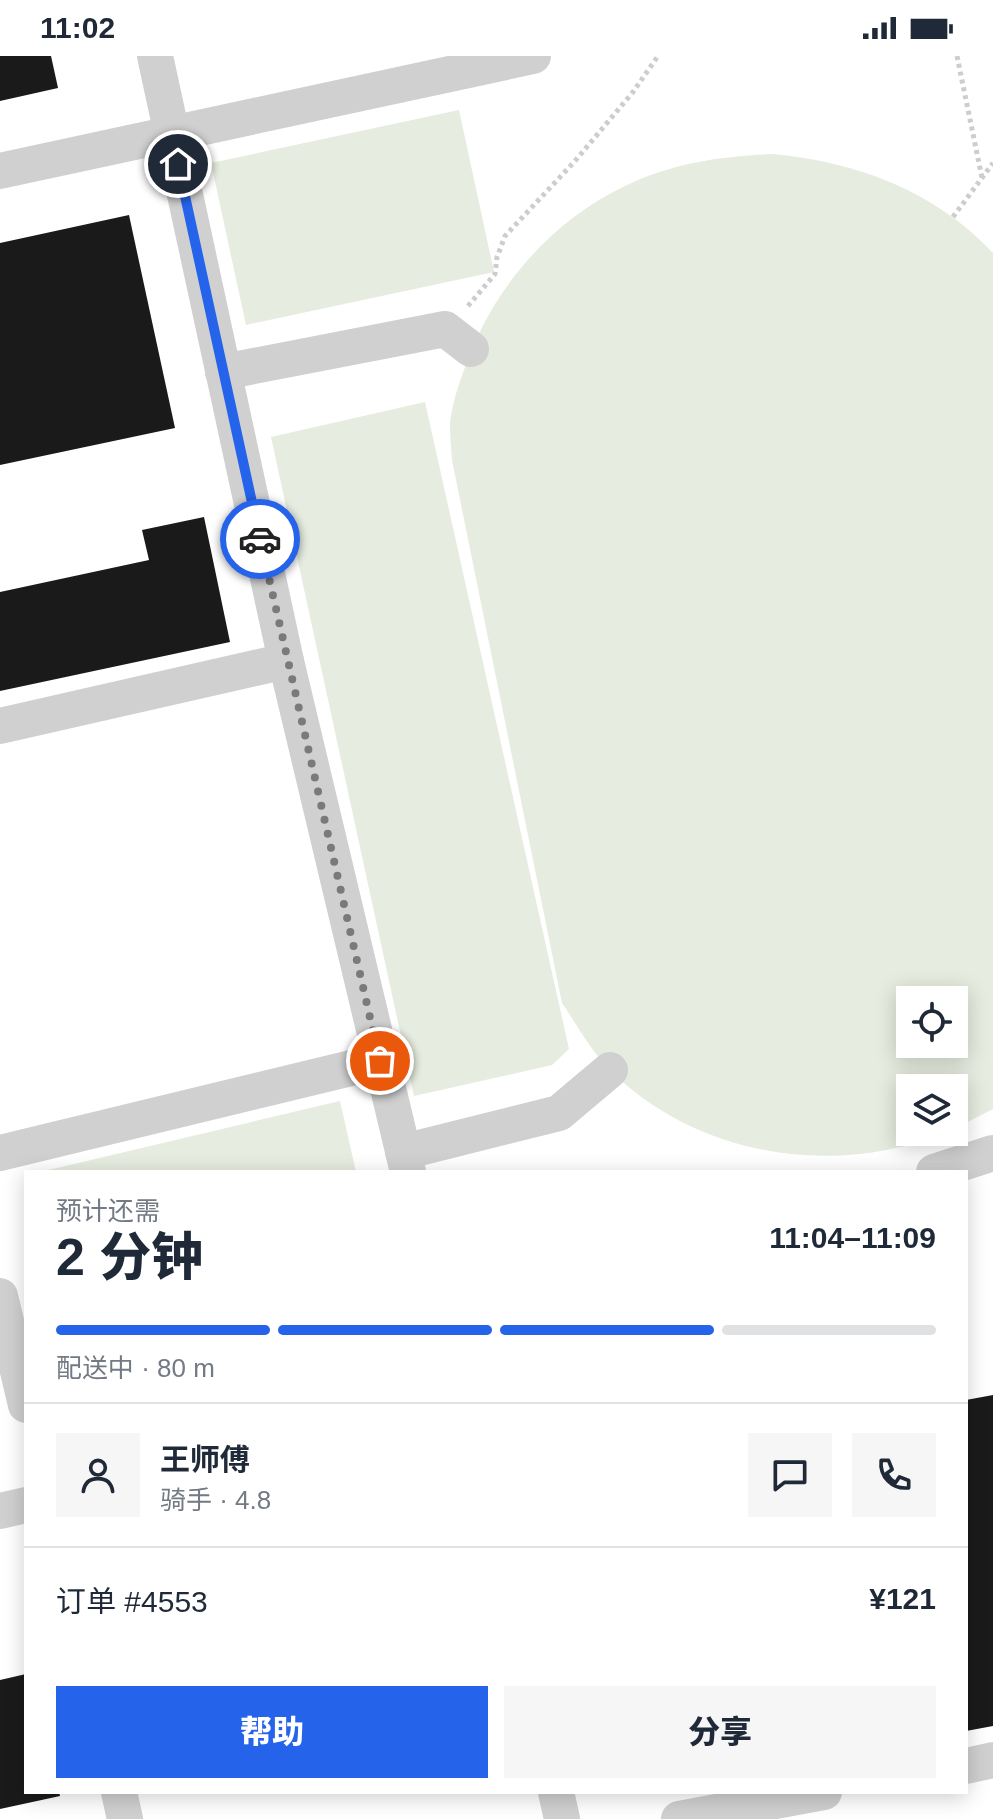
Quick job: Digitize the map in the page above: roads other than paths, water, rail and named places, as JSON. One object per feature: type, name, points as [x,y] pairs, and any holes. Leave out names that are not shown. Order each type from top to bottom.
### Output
[{"type":"lane","points":[[155,56],[286,661],[406,1162],[559,1113],[610,1070]]},
{"type":"lane","points":[[0,171],[533,56]]},
{"type":"lane","points":[[223,372],[458,339]]},
{"type":"lane","points":[[0,726],[286,661]]},
{"type":"lane","points":[[0,1153],[380,1061]]},
{"type":"lane","points":[[940,1170],[993,1153]]},
{"type":"lane","points":[[0,1296],[24,1397]]},
{"type":"lane","points":[[0,1511],[24,1505]]},
{"type":"lane","points":[[968,1766],[993,1760]]},
{"type":"lane","points":[[119,1794],[125,1819]]},
{"type":"lane","points":[[556,1794],[562,1819]]},
{"type":"lane","points":[[679,1819],[813,1794]]}]
